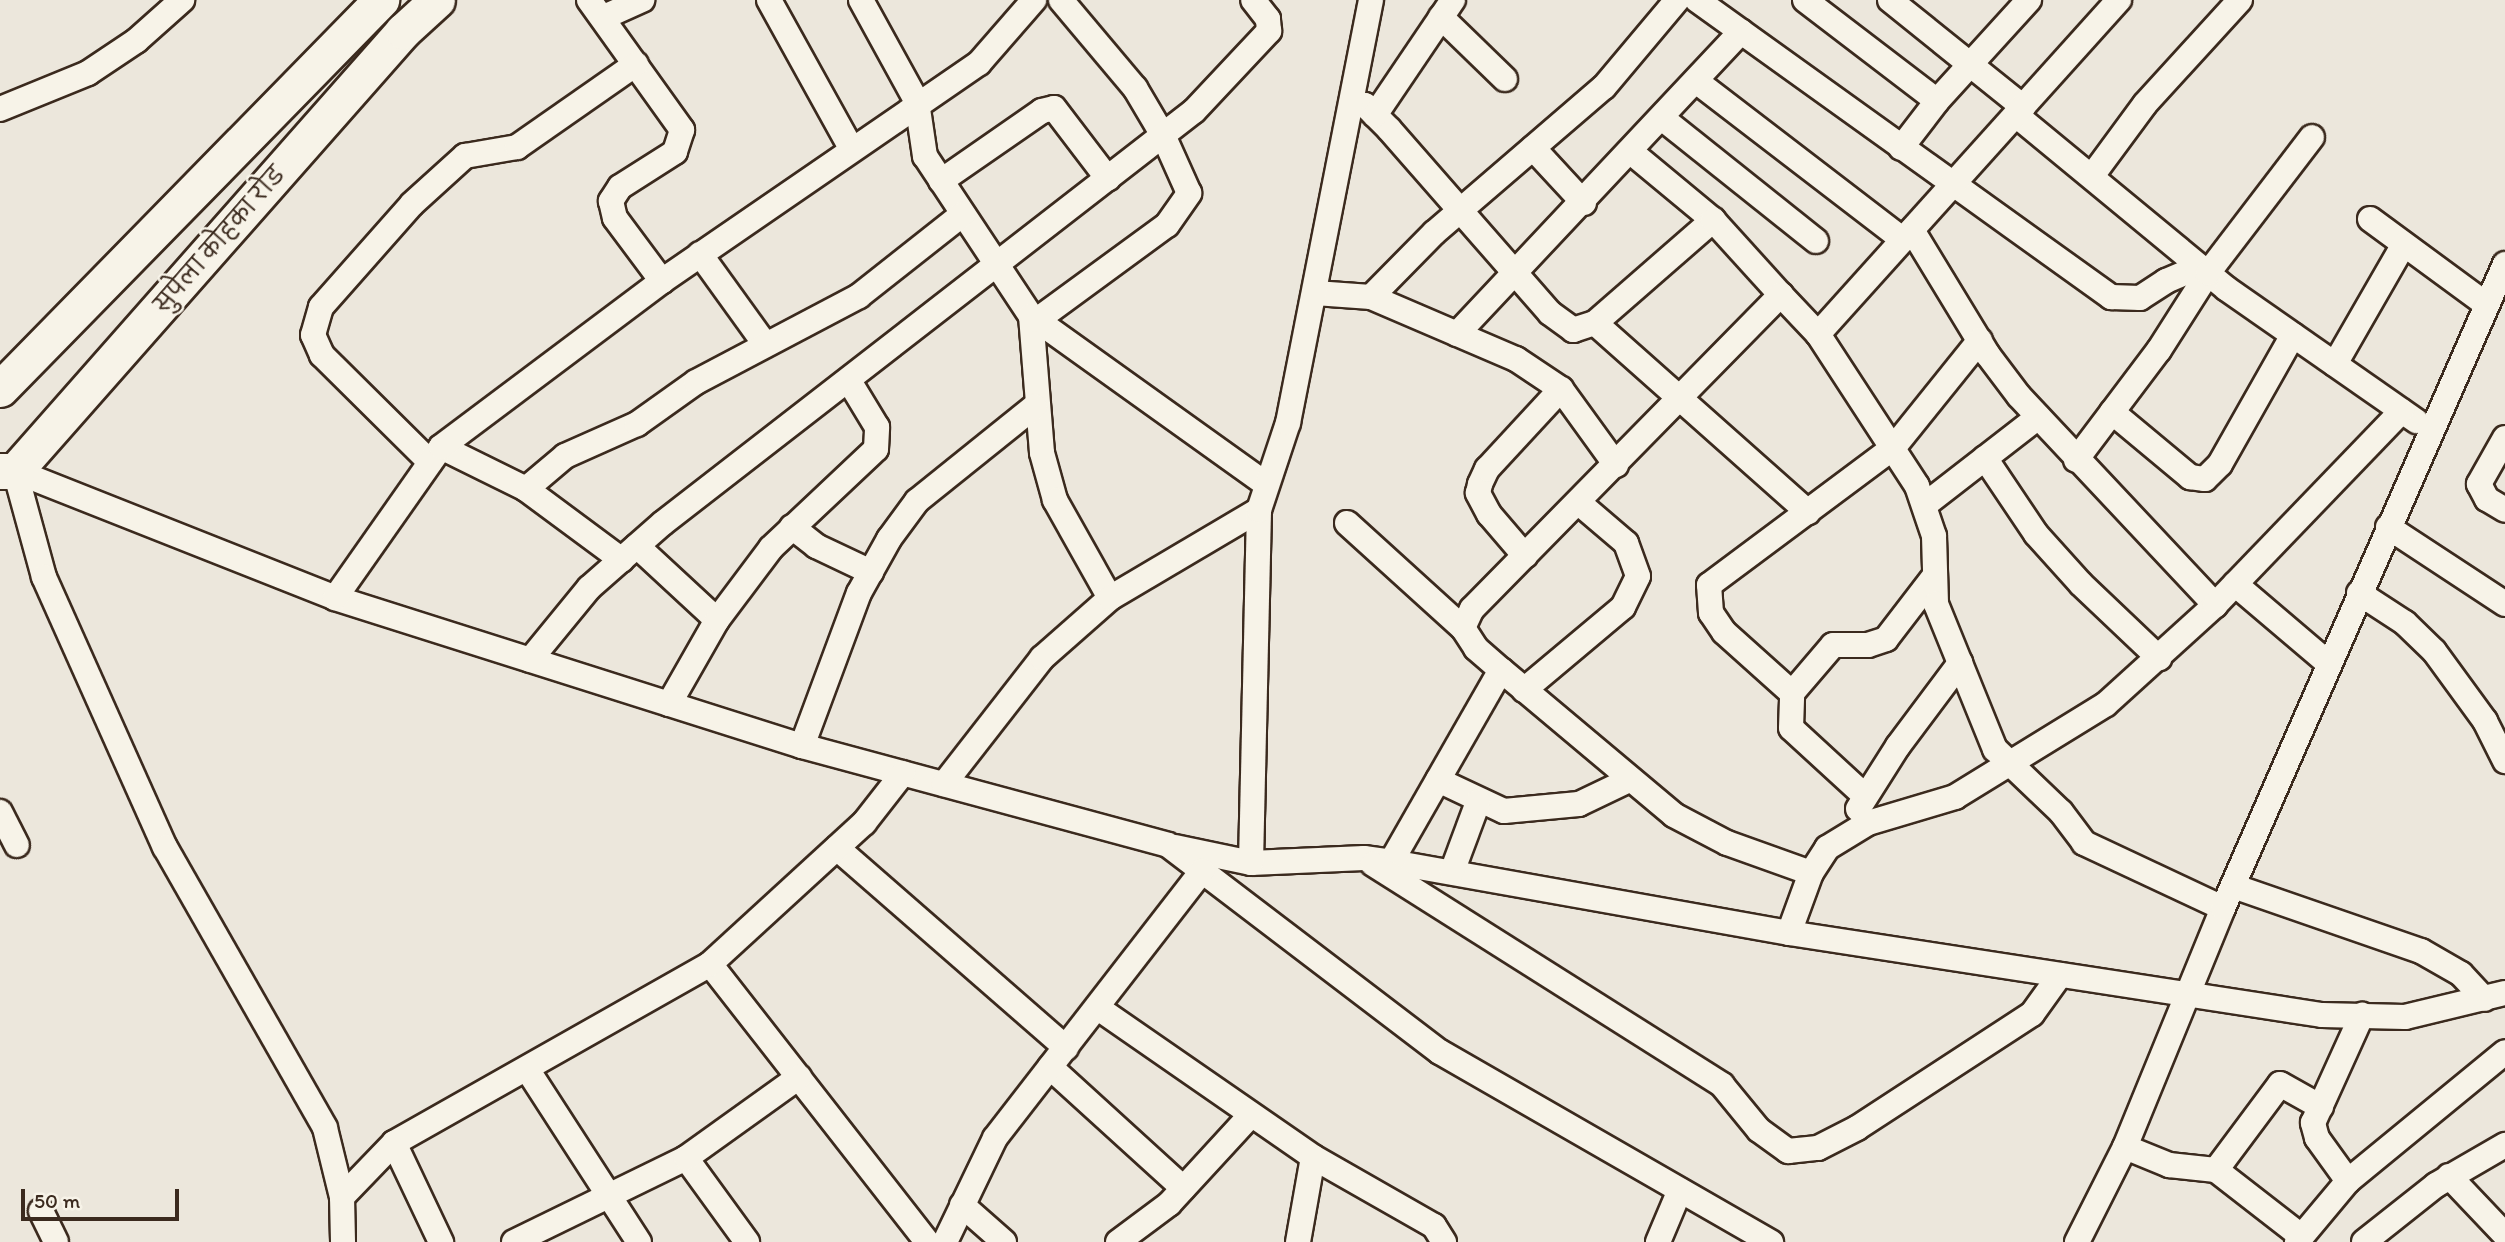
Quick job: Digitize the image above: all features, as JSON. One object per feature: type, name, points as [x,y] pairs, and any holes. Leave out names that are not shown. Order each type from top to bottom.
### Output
[{"type":"street","points":[[0,109],[99,66],[182,0]]},
{"type":"street","name":"सुपेला कोहका रोड","points":[[0,389],[381,0]]},
{"type":"street","name":"सुपेला कोहका रोड","points":[[8,471],[404,31],[437,0]]},
{"type":"street","points":[[642,0],[596,8],[683,136],[675,152],[613,194],[611,209],[662,281]]},
{"type":"street","points":[[769,0],[851,148]]},
{"type":"street","points":[[861,0],[918,102],[925,156],[1034,318],[1267,485]]},
{"type":"street","points":[[335,598],[436,454],[662,281],[851,148],[979,63],[1034,0]]},
{"type":"street","points":[[1034,318],[1128,258],[1187,202],[1187,184],[1164,137],[1135,88],[1061,0]]},
{"type":"street","points":[[530,660],[589,588],[629,553],[996,264],[1164,137],[1269,31],[1268,19],[1253,0]]},
{"type":"street","points":[[1251,863],[1259,510],[1289,423],[1371,0]]},
{"type":"street","points":[[1371,297],[1458,213],[1604,87],[1676,0]]},
{"type":"street","points":[[1697,0],[2111,298],[2140,298],[2166,281],[2203,270]]},
{"type":"street","points":[[1805,0],[1937,102]]},
{"type":"street","points":[[1890,0],[1970,65],[2092,176],[2203,270],[2430,431]]},
{"type":"street","points":[[1901,148],[1937,102],[2029,0]]},
{"type":"street","points":[[1818,334],[2119,0]]},
{"type":"street","points":[[2092,176],[2145,104],[2231,3]]},
{"type":"street","points":[[1375,115],[1447,8],[1505,79]]},
{"type":"street","points":[[1457,334],[1512,273],[1584,203],[1741,32]]},
{"type":"street","points":[[636,64],[517,147],[465,156],[412,204],[321,307],[313,335],[322,355],[436,454],[526,489],[629,553],[717,620]]},
{"type":"street","points":[[1696,82],[1908,235],[1980,340],[2038,417],[2215,605]]},
{"type":"street","points":[[1352,104],[1365,105],[1512,273],[1562,323],[1579,331],[1595,323],[1713,220]]},
{"type":"street","points":[[941,181],[1042,111],[1054,108],[1108,179]]},
{"type":"street","points":[[1662,118],[1816,241]]},
{"type":"street","points":[[2076,460],[2112,412],[2203,270],[2312,137]]},
{"type":"street","points":[[1533,148],[1584,203]]},
{"type":"street","points":[[1631,152],[1713,220],[1818,334],[1894,447],[1926,504],[1934,536],[1932,579],[1946,634],[1961,663],[1986,734],[2008,763],[2061,812],[2084,843],[2223,908]]},
{"type":"street","points":[[526,489],[565,456],[637,424],[696,382],[880,282],[963,214]]},
{"type":"street","points":[[2370,219],[2487,305]]},
{"type":"street","points":[[2334,364],[2404,244]]},
{"type":"street","points":[[700,254],[765,344]]},
{"type":"street","points":[[2077,1242],[2125,1147],[2223,908],[2505,264]]},
{"type":"street","points":[[1315,293],[1371,297],[1517,359],[1561,389],[1616,465]]},
{"type":"street","points":[[1463,628],[1472,609],[1781,295]]},
{"type":"street","points":[[1034,318],[1035,406],[1055,500],[1110,598]]},
{"type":"street","points":[[1595,323],[1808,512]]},
{"type":"street","points":[[2112,412],[2190,477],[2205,479],[2220,464],[2293,335]]},
{"type":"street","points":[[1792,692],[1724,632],[1707,598],[1709,585],[1894,447],[1980,340]]},
{"type":"street","points":[[669,704],[717,620],[792,527],[852,476],[876,449],[877,427],[849,381]]},
{"type":"street","points":[[1525,556],[1489,514],[1478,493],[1479,484],[1488,469],[1561,389]]},
{"type":"street","points":[[802,746],[871,572],[917,501],[1035,406]]},
{"type":"street","points":[[1789,933],[1811,873],[1827,848],[1844,835],[1955,797],[2106,704],[2215,605],[2402,411]]},
{"type":"street","points":[[1926,504],[2038,417]]},
{"type":"street","points":[[2505,438],[2479,484],[2487,499],[2505,510]]},
{"type":"street","points":[[1985,458],[2036,534],[2081,584],[2159,658]]},
{"type":"street","points":[[8,471],[335,598],[802,746],[1168,845],[1251,863],[1364,858],[1789,933],[2322,1015],[2405,1017],[2494,996]]},
{"type":"street","points":[[8,471],[44,577],[165,846],[325,1128],[342,1197],[343,1242]]},
{"type":"street","points":[[1524,690],[1623,607],[1638,576],[1626,543],[1578,502]]},
{"type":"street","points":[[944,784],[1042,658],[1110,598],[1259,510]]},
{"type":"street","points":[[1348,523],[1463,628],[1476,648],[1629,780],[1674,815],[1727,843],[1811,873]]},
{"type":"street","points":[[792,527],[817,546],[871,572]]},
{"type":"street","points":[[2388,527],[2505,604]]},
{"type":"street","points":[[1865,796],[1791,728],[1792,692],[1833,645],[1868,645],[1886,639],[1932,579]]},
{"type":"street","points":[[2235,584],[2329,664]]},
{"type":"street","points":[[2360,593],[2405,623],[2434,651],[2485,720],[2505,761]]},
{"type":"street","points":[[1844,835],[1865,796],[1961,663]]},
{"type":"street","points":[[1391,862],[1501,670]]},
{"type":"street","points":[[342,1197],[394,1143],[710,964],[864,823],[903,773]]},
{"type":"street","points":[[1438,780],[1478,802],[1504,811],[1579,804],[1629,780]]},
{"type":"street","points":[[1452,872],[1478,802]]},
{"type":"street","points":[[0,812],[17,845]]},
{"type":"street","points":[[1168,845],[1440,1052],[1771,1242]]},
{"type":"street","points":[[837,848],[1058,1058],[1184,1188]]},
{"type":"street","points":[[1364,858],[1722,1085],[1759,1129],[1788,1151],[1818,1148],[1857,1128],[2032,1014],[2060,975]]},
{"type":"street","points":[[946,1242],[995,1138],[1202,871]]},
{"type":"street","points":[[2233,886],[2421,951],[2494,996]]},
{"type":"street","points":[[710,964],[927,1242]]},
{"type":"street","points":[[1098,1008],[1250,1116],[1313,1157],[1434,1226],[1444,1242]]},
{"type":"street","points":[[2348,1181],[2314,1131],[2321,1107],[2362,1015]]},
{"type":"street","points":[[2125,1147],[2169,1165],[2216,1170],[2299,1239],[2348,1181],[2505,1052]]},
{"type":"street","points":[[527,1069],[639,1242]]},
{"type":"street","points":[[514,1242],[686,1158],[799,1077]]},
{"type":"street","points":[[2216,1170],[2280,1084],[2321,1107]]},
{"type":"street","points":[[1118,1242],[1184,1188],[1250,1116]]},
{"type":"street","points":[[394,1143],[441,1242]]},
{"type":"street","points":[[2364,1242],[2449,1176],[2505,1145]]},
{"type":"street","points":[[1298,1242],[1313,1157]]},
{"type":"street","points":[[686,1158],[747,1242]]},
{"type":"street","points":[[2449,1176],[2505,1235]]},
{"type":"street","points":[[1658,1242],[1680,1190]]},
{"type":"street","points":[[962,1205],[1004,1242]]},
{"type":"street","points":[[41,1211],[56,1242]]}]
